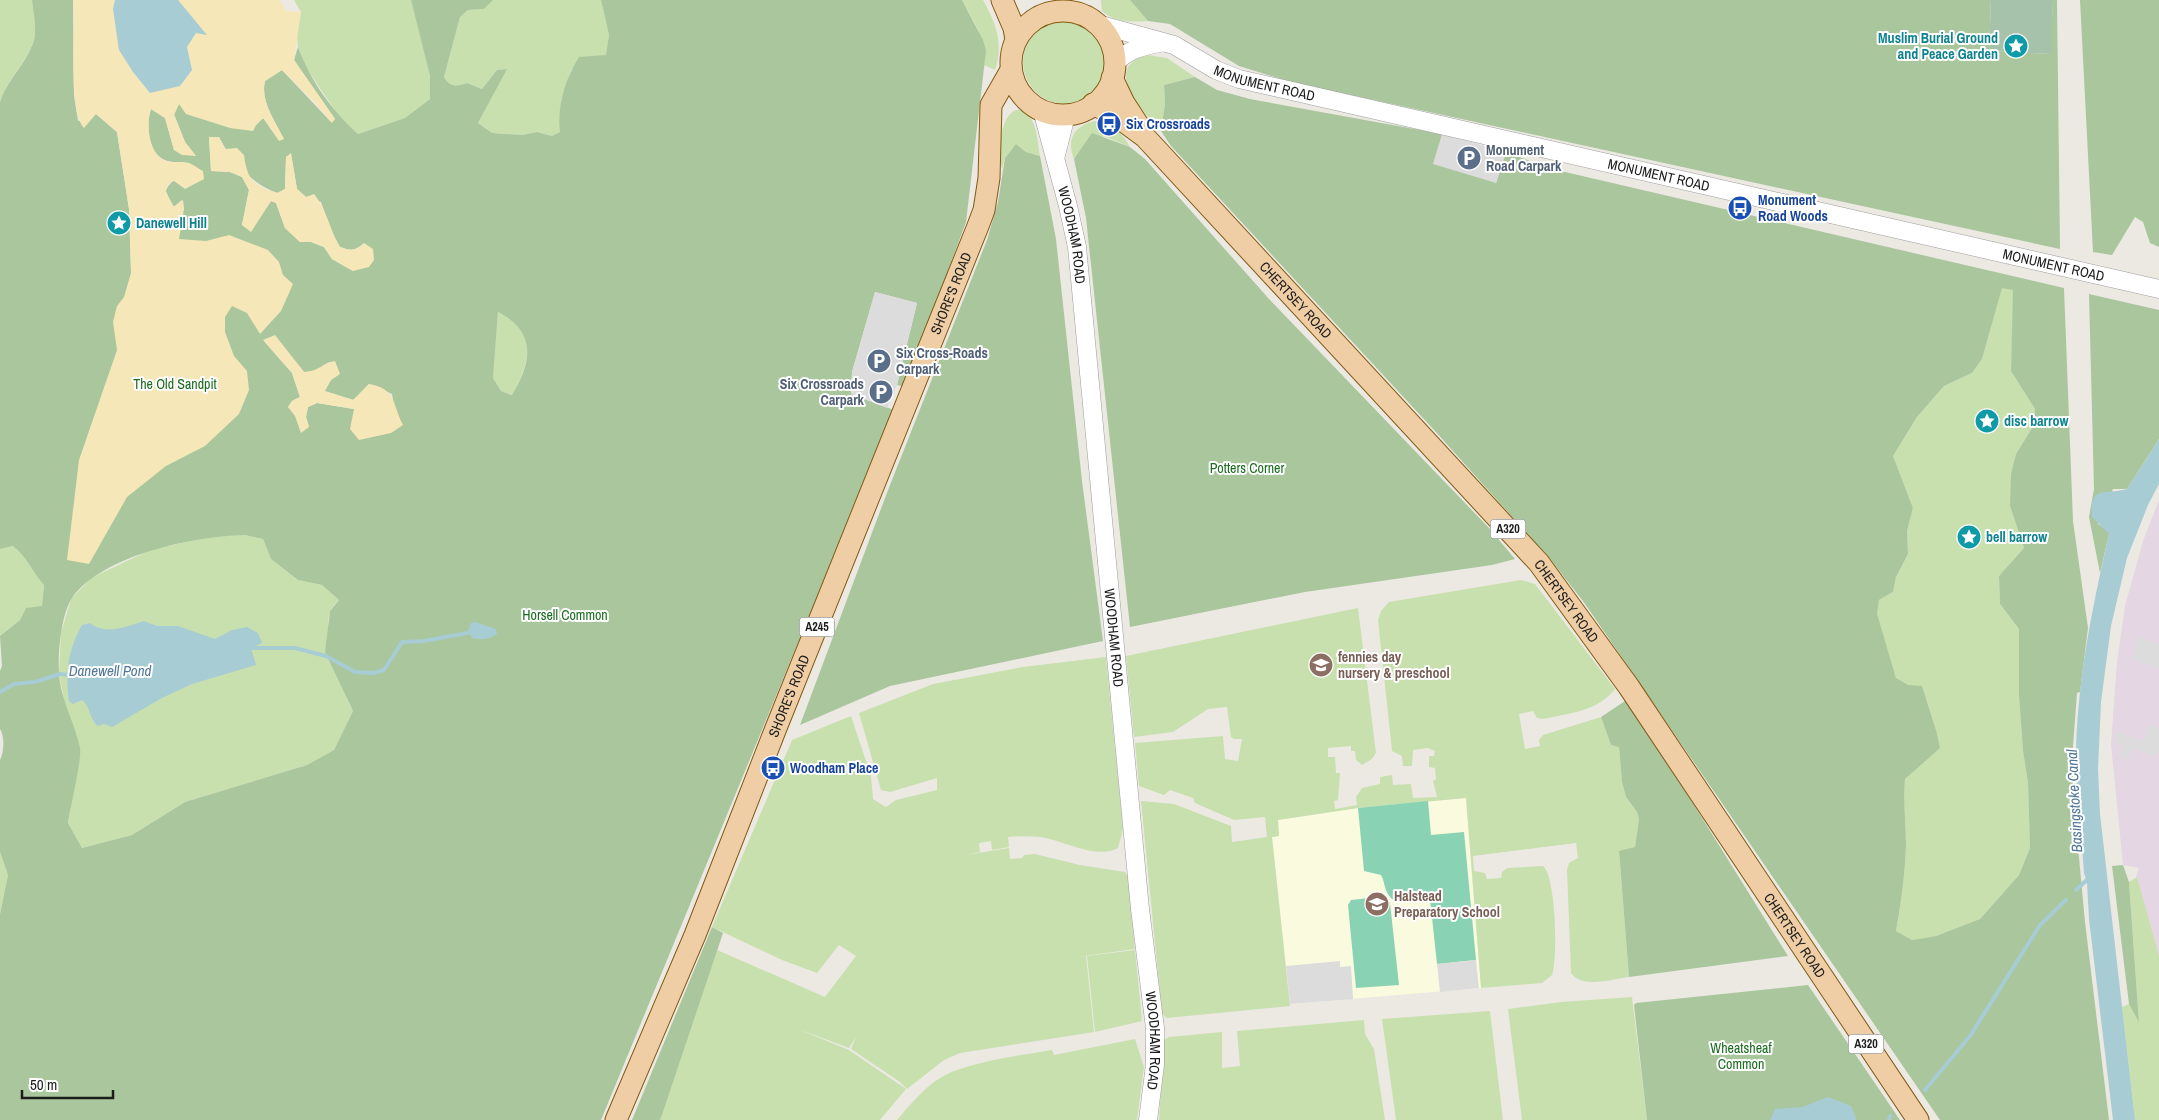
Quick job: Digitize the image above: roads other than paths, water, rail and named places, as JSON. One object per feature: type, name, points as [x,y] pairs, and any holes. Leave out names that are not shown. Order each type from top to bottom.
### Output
[{"type":"main road","points":[[1002,0],[1014,28],[1016,40]]},
{"type":"main road","points":[[1016,0],[1039,16]]},
{"type":"main road","points":[[990,127],[997,112],[1006,104],[1034,105],[1066,115],[1085,110],[1106,91],[1113,71],[1113,49],[1107,35],[1091,14],[1078,13],[1065,5],[1039,16],[1030,23],[1016,40]]},
{"type":"main road","name":"A245","points":[[1011,70],[1016,40]]},
{"type":"main road","points":[[1011,70],[1016,86],[1034,105]]},
{"type":"main road","name":"SHORE'S ROAD","points":[[616,1120],[696,935],[776,728],[978,226],[984,210],[989,178],[991,105],[1011,70]]},
{"type":"main road","name":"CHERTSEY ROAD","points":[[1113,71],[1124,103],[1145,137]]},
{"type":"main road","name":"CHERTSEY ROAD","points":[[1093,104],[1115,115],[1145,137],[1539,563],[1624,680],[1918,1120]]},
{"type":"street","name":"MONUMENT ROAD","points":[[1091,14],[1165,42],[1216,70],[1239,79],[2159,289]]},
{"type":"street","points":[[1113,71],[1129,52],[1138,47],[1165,42]]},
{"type":"street","name":"WOODHAM ROAD","points":[[1034,105],[1055,158],[1076,247],[1140,909],[1155,1028],[1155,1065],[1148,1120]]},
{"type":"street","name":"WOODHAM ROAD","points":[[1055,158],[1066,115]]},
{"type":"water","points":[[115,0],[178,0],[207,35],[196,33],[187,47],[192,70],[180,86],[150,93],[133,72],[119,50],[113,9]]},
{"type":"water","name":"Basingstoke Canal","points":[[2159,439],[2159,484],[2148,505],[2127,558],[2111,626],[2101,702],[2098,769],[2100,814],[2135,1120],[2113,1120],[2089,919],[2087,883],[2084,873],[2076,777],[2077,734],[2082,676],[2091,619],[2109,534],[2092,517],[2092,507],[2096,495],[2127,489]]},
{"type":"water","name":"Danewell Pond","points":[[144,621],[157,626],[178,626],[215,639],[232,630],[247,627],[258,633],[262,643],[251,648],[256,665],[192,684],[162,698],[112,727],[104,724],[98,726],[82,700],[73,704],[69,701],[67,681],[69,662],[77,634],[82,625],[90,623],[103,629],[117,629]]},
{"type":"water","points":[[475,622],[496,629],[497,634],[485,639],[472,638],[468,631],[471,623]]},
{"type":"water","points":[[1828,1097],[1851,1106],[1857,1120],[1770,1120],[1775,1109],[1803,1107]]},
{"type":"waterway","points":[[247,648],[295,648],[326,656],[355,672],[374,673],[384,670],[402,642],[424,641],[467,633]]},
{"type":"waterway","points":[[0,692],[14,684],[35,682],[60,674],[68,675]]},
{"type":"waterway","points":[[2076,890],[2089,878]]},
{"type":"waterway","points":[[1925,1090],[1970,1036],[2040,925],[2066,900]]},
{"type":"waterway","points":[[1889,1120],[1890,1116]]},
{"type":"place","name":"Muslim Burial Ground and Peace Garden","points":[[2016,46]]},
{"type":"place","name":"Six Crossroads","points":[[1109,124]]},
{"type":"place","name":"Monument Road Carpark","points":[[1469,158]]},
{"type":"place","name":"Monument Road Woods","points":[[1740,208]]},
{"type":"place","name":"Danewell Hill","points":[[119,223]]},
{"type":"place","name":"Six Cross-Roads Carpark","points":[[879,361]]},
{"type":"place","name":"Six Crossroads Carpark","points":[[881,392]]},
{"type":"place","name":"disc barrow","points":[[1987,421]]},
{"type":"place","name":"bell barrow","points":[[1969,537]]},
{"type":"place","name":"fennies day nursery & preschool","points":[[1321,665]]},
{"type":"place","name":"Woodham Place","points":[[773,768]]},
{"type":"place","name":"Halstead Preparatory School","points":[[1377,904]]},
{"type":"park label","name":"The Old Sandpit","points":[[175,384]]},
{"type":"park label","name":"Potters Corner","points":[[1247,468]]},
{"type":"park label","name":"Horsell Common","points":[[565,615]]},
{"type":"park label","name":"Wheatsheaf Common","points":[[1741,1056]]}]
